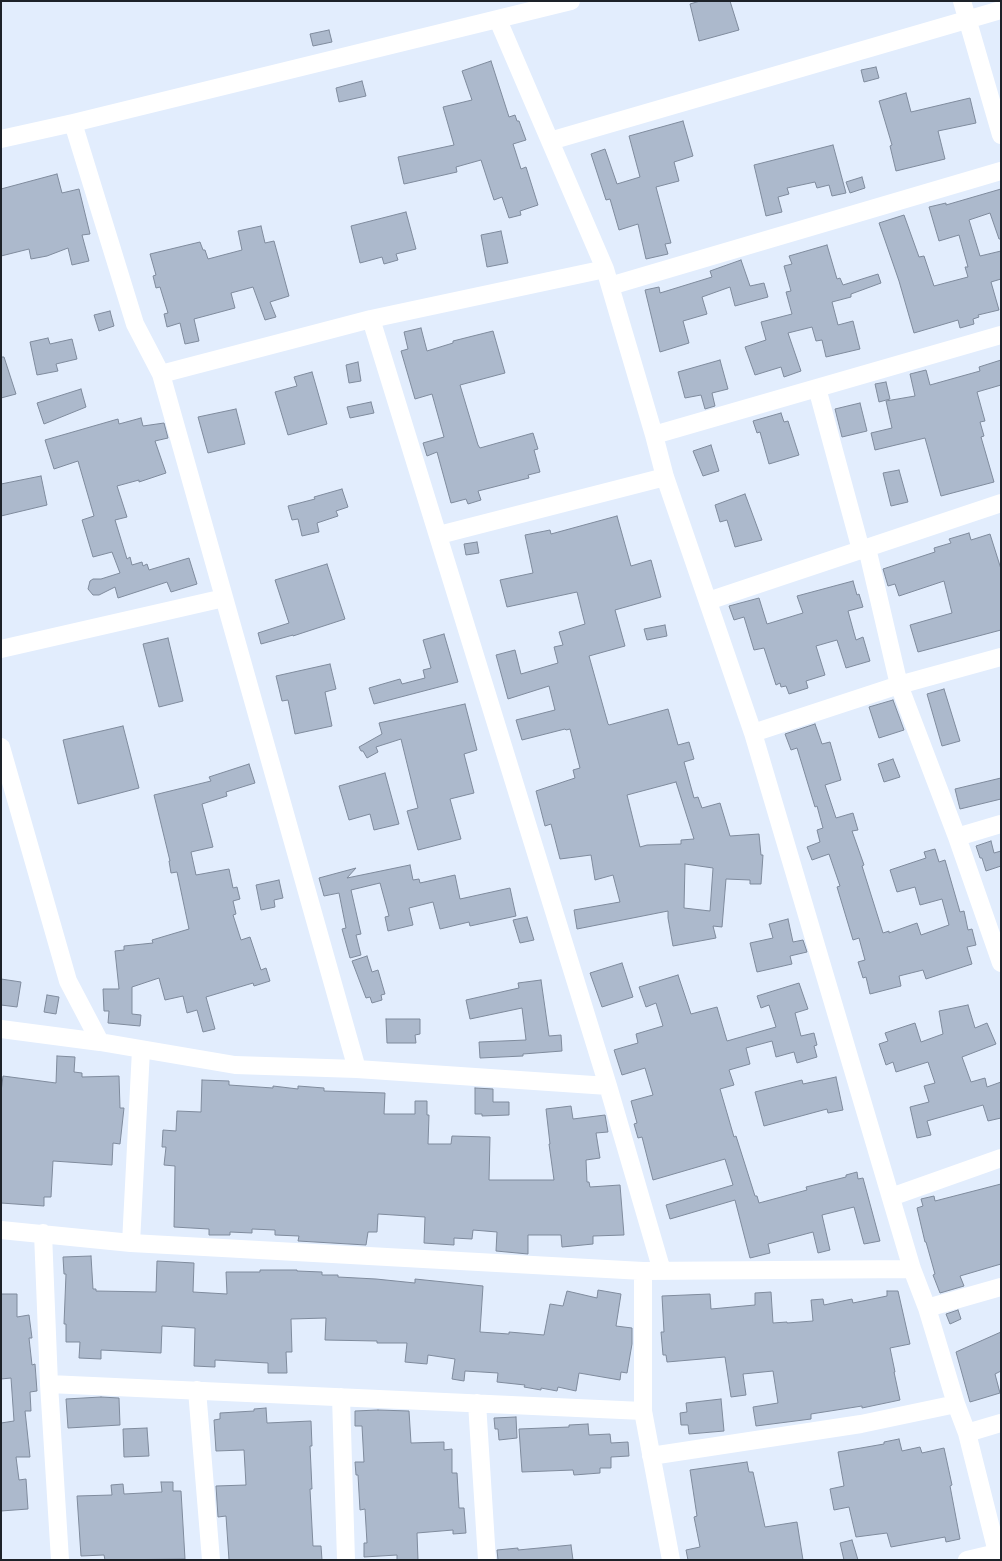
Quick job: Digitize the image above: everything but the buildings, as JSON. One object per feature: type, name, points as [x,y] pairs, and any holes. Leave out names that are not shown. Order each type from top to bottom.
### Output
[{"type":"street","points":[[1,138],[73,123],[571,1]]},
{"type":"street","points":[[962,1],[1001,135]]},
{"type":"street","points":[[550,141],[1001,10]]},
{"type":"street","points":[[498,20],[608,277],[665,477],[753,733],[912,1270],[927,1308],[956,1404],[967,1433],[999,1555],[968,1560]]},
{"type":"street","points":[[73,123],[135,324],[161,374],[357,1069]]},
{"type":"street","points":[[161,374],[371,319],[608,277],[1001,171]]},
{"type":"street","points":[[371,319],[608,1086],[662,1271]]},
{"type":"street","points":[[654,435],[817,388],[1000,339]]},
{"type":"street","points":[[817,388],[864,549],[899,685],[957,837],[1001,963]]},
{"type":"street","points":[[439,535],[665,477]]},
{"type":"street","points":[[708,601],[1001,504]]},
{"type":"street","points":[[1,649],[224,598]]},
{"type":"street","points":[[753,733],[899,685],[1001,657]]},
{"type":"street","points":[[1,746],[68,981],[100,1042]]},
{"type":"street","points":[[957,837],[1001,824]]},
{"type":"street","points":[[1,1029],[100,1042],[235,1065],[357,1069],[608,1086]]},
{"type":"street","points":[[131,1243],[141,1050]]},
{"type":"street","points":[[891,1197],[1001,1158]]},
{"type":"street","points":[[1,1230],[131,1243],[643,1271],[912,1270]]},
{"type":"street","points":[[42,1233],[60,1560]]},
{"type":"street","points":[[643,1271],[643,1411],[671,1560]]},
{"type":"street","points":[[927,1308],[1001,1287]]},
{"type":"street","points":[[49,1384],[643,1411]]},
{"type":"street","points":[[197,1390],[211,1560]]},
{"type":"street","points":[[341,1397],[346,1560]]},
{"type":"street","points":[[477,1403],[487,1560]]},
{"type":"street","points":[[651,1456],[861,1424],[956,1404]]},
{"type":"street","points":[[967,1433],[1001,1423]]}]
